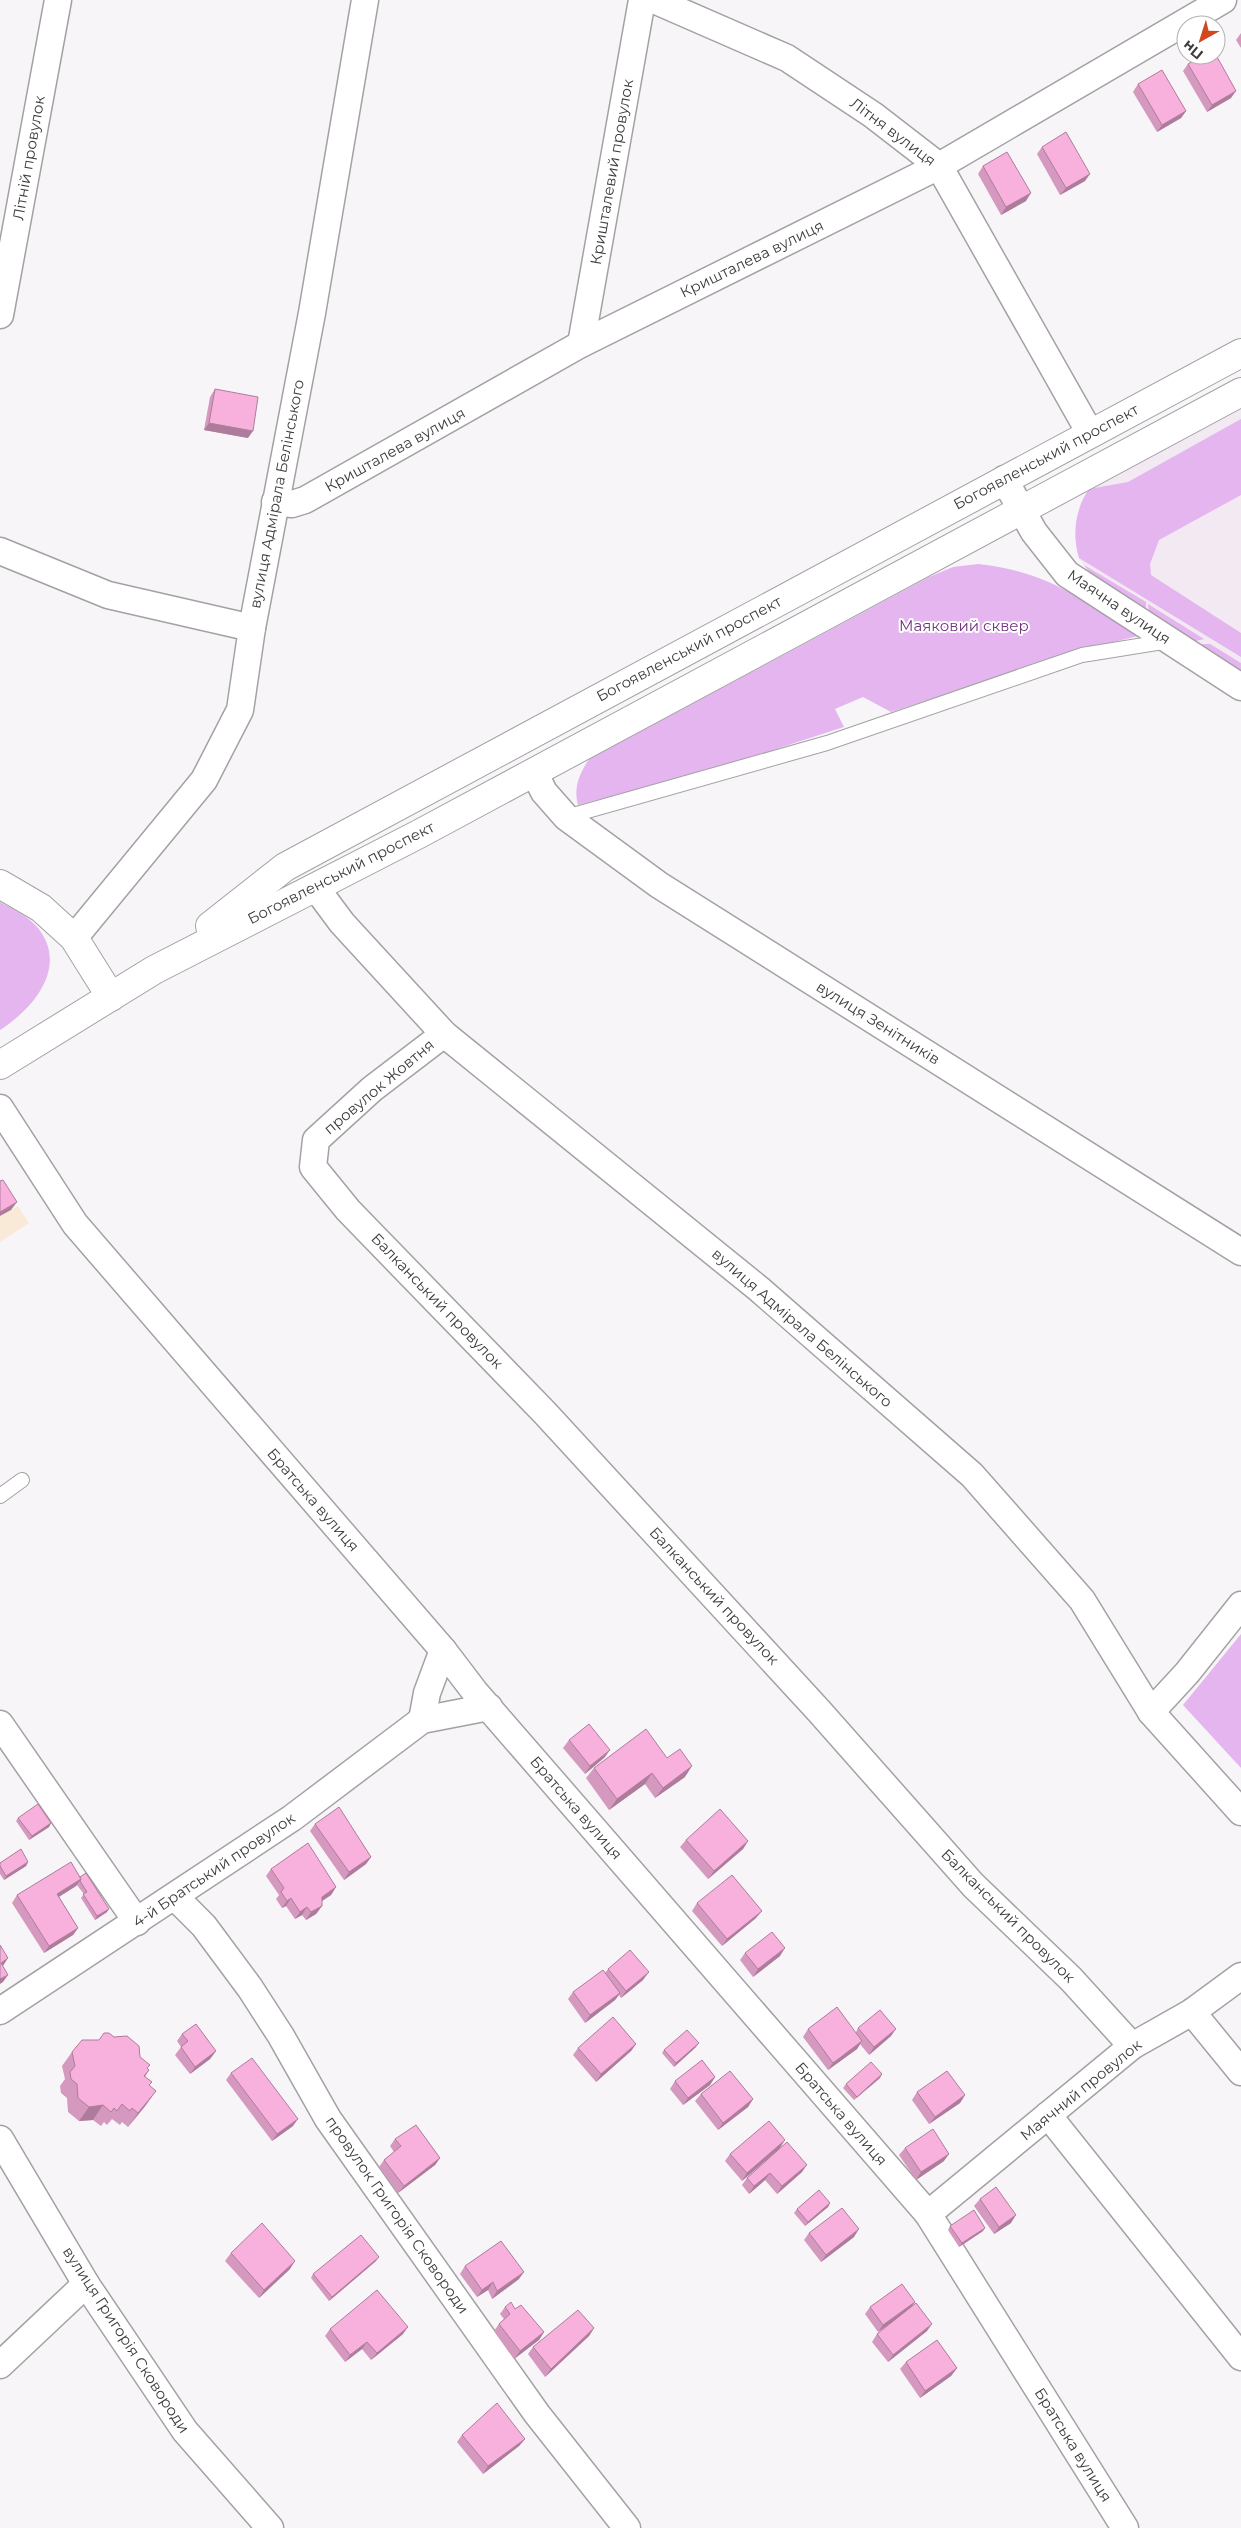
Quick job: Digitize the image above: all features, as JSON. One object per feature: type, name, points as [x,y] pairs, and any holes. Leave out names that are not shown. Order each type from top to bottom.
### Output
[{"type":"main road","name":"Богоявленський проспект","points":[[154,970],[285,867],[1241,353]]},
{"type":"main road","name":"Богоявленський проспект","points":[[0,1065],[154,970],[266,910],[316,888],[1241,392]]},
{"type":"main road","points":[[0,884],[41,908],[74,938],[111,997]]},
{"type":"street","name":"Літній провулок","points":[[0,315],[58,0]]},
{"type":"street","name":"вулиця Адмірала Белінського","points":[[74,938],[204,780],[240,710],[252,628],[312,313],[365,0]]},
{"type":"street","name":"Кришталевий провулок","points":[[581,344],[642,0]]},
{"type":"street","name":"Літня вулиця","points":[[654,0],[787,58],[873,115],[939,166],[1090,433]]},
{"type":"street","name":"Кришталева вулиця","points":[[275,502],[292,504],[305,500],[581,344],[939,166],[1223,0]]},
{"type":"street","name":"Маячна вулиця","points":[[1004,479],[1034,532],[1067,574],[1241,687]]},
{"type":"street","points":[[0,551],[108,596],[252,628]]},
{"type":"street","name":"вулиця Зенітників","points":[[534,772],[544,792],[566,817],[659,885],[1241,1252]]},
{"type":"street","name":"вулиця Адмірала Белінського","points":[[316,888],[349,931],[444,1034],[759,1289],[972,1475],[1082,1600],[1151,1712],[1241,1812]]},
{"type":"street","name":"провулок Жовтня","points":[[316,1140],[372,1089],[444,1034]]},
{"type":"street","name":"Братська вулиця","points":[[0,1108],[75,1224],[443,1650],[489,1708],[928,2214],[1125,2528]]},
{"type":"street","name":"Балканський провулок","points":[[316,1140],[313,1167],[348,1210],[552,1420],[820,1711],[973,1884],[1071,1979],[1132,2046]]},
{"type":"street","points":[[1151,1712],[1187,1673],[1241,1605]]},
{"type":"street","points":[[422,1720],[428,1693],[443,1650]]},
{"type":"street","name":"4-й Братський провулок","points":[[0,2011],[292,1818],[422,1720],[489,1708]]},
{"type":"street","points":[[0,1724],[136,1922]]},
{"type":"street","name":"провулок Григорія Сковороди","points":[[175,1897],[204,1926],[250,1988],[281,2036],[328,2119],[537,2414],[627,2528]]},
{"type":"street","name":"Маячний провулок","points":[[928,2214],[1132,2046],[1192,2012],[1241,1976]]},
{"type":"street","points":[[1192,2012],[1241,2072]]},
{"type":"street","points":[[1048,2116],[1241,2357]]},
{"type":"street","name":"вулиця Григорія Сковороди","points":[[0,2138],[86,2284],[185,2432],[270,2528]]},
{"type":"street","points":[[0,2365],[86,2284]]},
{"type":"lane","points":[[566,817],[827,744],[1082,655],[1169,641]]},
{"type":"lane","points":[[0,1496],[22,1480]]},
{"type":"shaded area","points":[[1241,406],[1241,673],[1088,572],[1079,558],[1075,538],[1081,502],[1089,489]]},
{"type":"shaded area","points":[[18,1206],[29,1223],[0,1242],[0,1216]]},
{"type":"green space","points":[[1241,419],[1241,495],[1159,540],[1150,564],[1151,575],[1241,633],[1241,657],[1079,558],[1075,531],[1081,505],[1089,489],[1128,482]]},
{"type":"green space","name":"Маяковий сквер","points":[[978,564],[1024,573],[1044,580],[1081,599],[1138,636],[1081,650],[891,712],[863,697],[835,709],[844,727],[714,769],[578,805],[576,792],[578,780],[589,759],[929,577],[953,567]]},
{"type":"green space","points":[[1084,565],[1146,602],[1146,612],[1095,579]]},
{"type":"green space","points":[[1148,604],[1204,639],[1192,642],[1149,614]]},
{"type":"green space","points":[[1197,644],[1210,644],[1241,663],[1241,673]]},
{"type":"green space","points":[[0,902],[25,916],[38,928],[47,943],[50,957],[48,972],[43,986],[35,999],[24,1011],[0,1030]]},
{"type":"green space","points":[[1241,1634],[1241,1768],[1183,1705]]},
{"type":"building","points":[[1189,65],[1222,65],[1236,91],[1212,105]]},
{"type":"building","points":[[1162,70],[1186,111],[1162,125],[1138,84]]},
{"type":"building","points":[[1066,132],[1090,174],[1066,188],[1042,147]]},
{"type":"building","points":[[1007,152],[1031,193],[1006,207],[983,166]]},
{"type":"building","points":[[215,389],[258,397],[253,431],[209,423]]},
{"type":"building","points":[[3,1180],[17,1202],[0,1212],[0,1181]]},
{"type":"building","points":[[589,1724],[610,1750],[590,1766],[569,1740]]},
{"type":"building","points":[[646,1729],[667,1758],[680,1749],[692,1766],[663,1788],[652,1773],[617,1799],[594,1768]]},
{"type":"building","points":[[38,1804],[51,1823],[32,1836],[18,1818]]},
{"type":"building","points":[[339,1807],[371,1857],[349,1872],[315,1824]]},
{"type":"building","points":[[720,1809],[748,1841],[714,1871],[686,1840]]},
{"type":"building","points":[[308,1843],[336,1887],[322,1897],[322,1906],[311,1912],[307,1907],[300,1912],[291,1898],[287,1901],[281,1892],[284,1888],[271,1869]]},
{"type":"building","points":[[21,1849],[28,1862],[6,1876],[0,1863]]},
{"type":"building","points":[[71,1862],[81,1879],[57,1894],[78,1928],[49,1946],[17,1895]]},
{"type":"building","points":[[86,1873],[109,1909],[97,1916],[83,1894],[87,1892],[80,1881],[80,1877]]},
{"type":"building","points":[[732,1875],[762,1911],[727,1939],[697,1903]]},
{"type":"building","points":[[772,1932],[785,1948],[758,1969],[745,1953]]},
{"type":"building","points":[[0,1945],[8,1958],[1,1963],[8,1975],[0,1979]]},
{"type":"building","points":[[630,1950],[649,1972],[626,1991],[608,1969]]},
{"type":"building","points":[[603,1970],[620,1993],[590,2015],[573,1992]]},
{"type":"building","points":[[837,2007],[862,2041],[833,2063],[808,2029]]},
{"type":"building","points":[[880,2010],[896,2029],[874,2047],[858,2028]]},
{"type":"building","points":[[613,2017],[636,2044],[601,2074],[578,2048]]},
{"type":"building","points":[[196,2024],[216,2051],[195,2067],[181,2047],[188,2041],[182,2034]]},
{"type":"building","points":[[687,2030],[699,2043],[676,2063],[664,2050]]},
{"type":"building","points":[[104,2033],[109,2033],[114,2037],[127,2036],[139,2046],[140,2057],[150,2065],[147,2068],[149,2070],[144,2076],[152,2082],[149,2085],[156,2091],[138,2113],[132,2108],[130,2111],[122,2104],[117,2111],[114,2108],[111,2112],[103,2105],[89,2107],[78,2098],[77,2084],[71,2079],[70,2072],[75,2066],[72,2052],[82,2040],[99,2040]]},
{"type":"building","points":[[252,2058],[298,2119],[277,2134],[231,2073]]},
{"type":"building","points":[[702,2060],[715,2077],[688,2098],[675,2081]]},
{"type":"building","points":[[871,2062],[882,2074],[857,2097],[846,2084]]},
{"type":"building","points":[[730,2071],[753,2099],[723,2123],[701,2094]]},
{"type":"building","points":[[947,2071],[965,2095],[935,2117],[917,2092]]},
{"type":"building","points":[[769,2121],[785,2140],[747,2173],[730,2154]]},
{"type":"building","points":[[416,2125],[440,2158],[404,2186],[384,2160],[401,2146],[395,2139]]},
{"type":"building","points":[[933,2129],[949,2154],[921,2172],[905,2148]]},
{"type":"building","points":[[787,2142],[807,2165],[782,2186],[770,2173],[754,2186],[747,2178]]},
{"type":"building","points":[[996,2187],[1016,2215],[999,2227],[980,2199]]},
{"type":"building","points":[[819,2190],[830,2203],[808,2222],[797,2209]]},
{"type":"building","points":[[842,2208],[859,2229],[826,2255],[809,2233]]},
{"type":"building","points":[[974,2210],[985,2228],[962,2243],[950,2226]]},
{"type":"building","points":[[262,2223],[295,2261],[264,2290],[231,2253]]},
{"type":"building","points":[[361,2235],[379,2257],[332,2297],[313,2274]]},
{"type":"building","points":[[501,2241],[524,2272],[497,2291],[493,2282],[482,2290],[465,2266]]},
{"type":"building","points":[[902,2284],[915,2302],[883,2325],[870,2307]]},
{"type":"building","points":[[377,2290],[408,2327],[377,2353],[367,2342],[350,2355],[330,2329]]},
{"type":"building","points":[[511,2302],[515,2309],[521,2305],[544,2332],[520,2351],[499,2324],[510,2314],[505,2307]]},
{"type":"building","points":[[916,2303],[932,2324],[893,2355],[877,2334]]},
{"type":"building","points":[[578,2310],[594,2328],[551,2369],[533,2347]]},
{"type":"building","points":[[937,2340],[957,2368],[925,2391],[906,2362]]},
{"type":"building","points":[[497,2403],[525,2439],[488,2466],[462,2435]]}]
